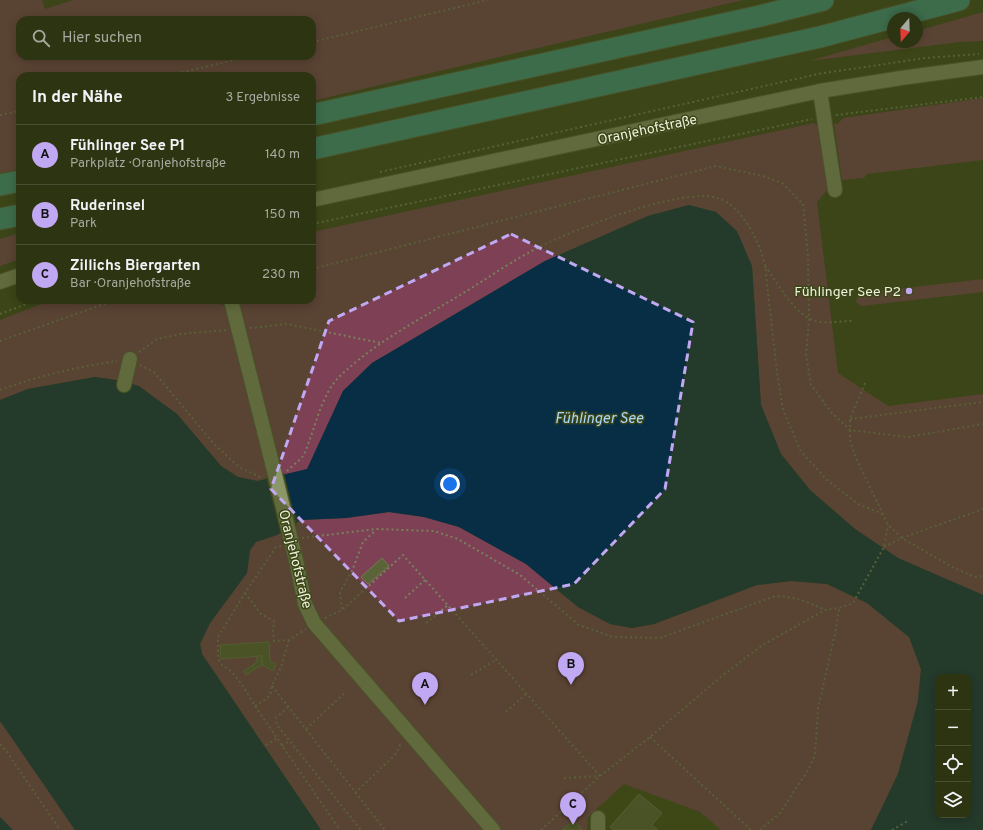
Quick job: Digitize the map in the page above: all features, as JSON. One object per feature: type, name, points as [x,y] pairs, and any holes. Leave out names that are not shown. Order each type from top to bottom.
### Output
[{"type":"highway","points":[[316,114],[823,0]]},
{"type":"highway","points":[[316,148],[820,37],[959,0]]},
{"type":"highway","points":[[0,185],[16,182]]},
{"type":"highway","points":[[0,219],[16,216]]},
{"type":"street","name":"Oranjehofstraße","points":[[316,199],[820,91],[983,67]]},
{"type":"street","points":[[820,91],[835,190]]},
{"type":"street","points":[[0,282],[16,276]]},
{"type":"street","name":"Oranjehofstraße","points":[[231,304],[296,560],[305,604],[314,624],[493,830]]},
{"type":"street","points":[[124,386],[130,359]]},
{"type":"path","points":[[316,41],[488,0]]},
{"type":"path","points":[[374,173],[818,74],[925,58],[983,54]]},
{"type":"path","points":[[183,72],[234,60]]},
{"type":"path","points":[[316,223],[824,117],[983,97]]},
{"type":"path","points":[[0,115],[16,112]]},
{"type":"path","points":[[316,268],[716,166],[763,176],[782,183],[803,204],[808,256],[809,319],[806,354],[811,385],[830,412],[850,430],[908,437],[983,424]]},
{"type":"path","points":[[286,471],[303,456],[322,405],[337,379],[381,343],[532,251],[581,229],[632,211],[675,199],[704,196],[719,199],[731,206],[752,230],[761,250],[783,410],[800,450],[826,479],[858,504],[883,514]]},
{"type":"path","points":[[764,265],[798,311],[809,319],[820,322],[852,321]]},
{"type":"path","points":[[0,314],[26,304]]},
{"type":"path","points":[[0,341],[104,304]]},
{"type":"path","points":[[0,390],[30,379],[92,364],[130,359],[157,339],[181,334],[287,324],[381,343]]},
{"type":"path","points":[[130,359],[154,372],[214,444],[239,467],[260,477],[266,475]]},
{"type":"path","points":[[865,383],[850,419],[850,440],[855,456],[888,525],[902,538],[962,572],[975,577],[983,576]]},
{"type":"path","points":[[850,419],[983,402]]},
{"type":"path","points":[[884,547],[902,538],[983,509]]},
{"type":"path","points":[[541,830],[600,776],[761,646],[825,610],[839,608],[852,603],[884,547],[888,525]]},
{"type":"path","points":[[342,610],[340,592],[352,571],[363,542],[376,529],[434,531],[458,539],[520,574],[579,625],[613,637],[660,638],[775,596],[791,597],[807,601],[825,610]]},
{"type":"path","points":[[340,830],[255,706],[243,686],[232,672],[222,666],[218,659],[218,637],[245,593],[261,614],[274,621],[274,642],[289,640],[314,624],[342,610],[403,555],[600,776]]},
{"type":"path","points":[[405,598],[425,580]]},
{"type":"path","points":[[426,623],[448,605]]},
{"type":"path","points":[[760,830],[780,813],[808,770],[815,755],[818,708],[836,629],[839,608]]},
{"type":"path","points":[[255,706],[270,695],[272,686],[281,667],[289,640]]},
{"type":"path","points":[[471,675],[496,660]]},
{"type":"path","points":[[272,686],[385,830]]},
{"type":"path","points":[[306,729],[345,693]]},
{"type":"path","points":[[506,712],[526,694]]},
{"type":"path","points":[[288,707],[276,718],[277,725],[361,830]]},
{"type":"path","points":[[355,793],[395,755],[407,731]]},
{"type":"path","points":[[650,737],[751,830]]},
{"type":"path","points":[[266,745],[277,738]]},
{"type":"path","points":[[282,746],[290,740]]},
{"type":"path","points":[[0,744],[60,830]]},
{"type":"path","points":[[564,778],[600,776]]},
{"type":"path","points":[[892,830],[908,821]]},
{"type":"highlighted area","points":[[511,234],[693,322],[665,489],[574,584],[399,621],[271,489],[329,321]]},
{"type":"shaded area","points":[[0,0],[42,0],[45,9],[73,0],[743,0],[316,100],[316,72],[16,72],[16,170],[0,173]]},
{"type":"shaded area","points":[[983,12],[983,41],[923,47],[923,29]]},
{"type":"shaded area","points":[[887,39],[887,48],[912,48],[809,61]]},
{"type":"shaded area","points":[[983,98],[983,160],[867,174],[864,178],[842,180],[834,123],[838,124],[843,118]]},
{"type":"shaded area","points":[[814,123],[820,130],[828,189],[817,202],[838,373],[888,406],[983,394],[983,595],[898,558],[855,529],[810,490],[781,454],[761,405],[752,266],[689,205],[648,216],[545,261],[372,363],[343,391],[308,469],[257,481],[238,477],[221,466],[177,414],[123,381],[95,377],[28,389],[0,400],[0,320],[42,304],[316,304],[316,231]]},
{"type":"shaded area","points":[[16,234],[16,260],[0,266],[0,239]]},
{"type":"shaded area","points":[[983,279],[983,292],[862,306],[856,302],[858,296],[863,293]]},
{"type":"shaded area","points":[[389,512],[424,517],[459,527],[526,564],[578,607],[610,624],[632,628],[654,624],[757,585],[791,581],[827,584],[867,603],[909,637],[921,669],[918,701],[898,774],[871,830],[721,830],[700,812],[624,784],[588,817],[587,830],[321,830],[202,654],[200,644],[210,623],[247,573],[250,550],[256,542],[277,535],[301,520],[346,518]]},
{"type":"shaded area","points":[[0,721],[5,726],[75,830],[13,830],[0,817]]},
{"type":"shaded area","points":[[624,784],[700,812],[721,830],[587,830],[588,817]]},
{"type":"water","name":"Fühlinger See","points":[[689,205],[716,212],[737,231],[752,266],[761,405],[781,454],[810,490],[855,529],[898,558],[983,595],[983,830],[871,830],[898,774],[918,701],[921,669],[909,637],[867,603],[827,584],[791,581],[757,585],[654,624],[632,628],[610,624],[578,607],[526,564],[459,527],[424,517],[389,512],[346,518],[301,520],[277,535],[256,542],[250,550],[247,573],[210,623],[200,644],[202,654],[321,830],[75,830],[0,721],[0,400],[28,389],[95,377],[123,381],[139,386],[177,414],[221,466],[238,477],[257,481],[307,469],[343,391],[372,363],[545,261],[648,216]]},
{"type":"water","points":[[0,817],[13,830],[0,830]]},
{"type":"pier","points":[[284,473],[297,525],[281,535],[266,477]]},
{"type":"building","points":[[382,558],[389,566],[368,584],[361,577]]},
{"type":"building","points":[[269,642],[270,661],[276,664],[273,671],[262,665],[262,656],[221,659],[220,645]]},
{"type":"building","points":[[257,656],[262,656],[262,665],[255,669],[253,665],[257,662]]},
{"type":"building","points":[[253,665],[255,669],[246,675],[244,671]]},
{"type":"building","points":[[639,794],[662,813],[652,825],[658,830],[613,830],[610,827]]},
{"type":"building","points":[[574,820],[582,830],[562,830]]},
{"type":"place","name":"Fühlinger See P2","points":[[909,291]]},
{"type":"place","name":"Ruderinsel","points":[[571,685]]},
{"type":"place","name":"Fühlinger See P1","points":[[425,705]]},
{"type":"place","name":"Zillichs Biergarten","points":[[573,825]]}]
